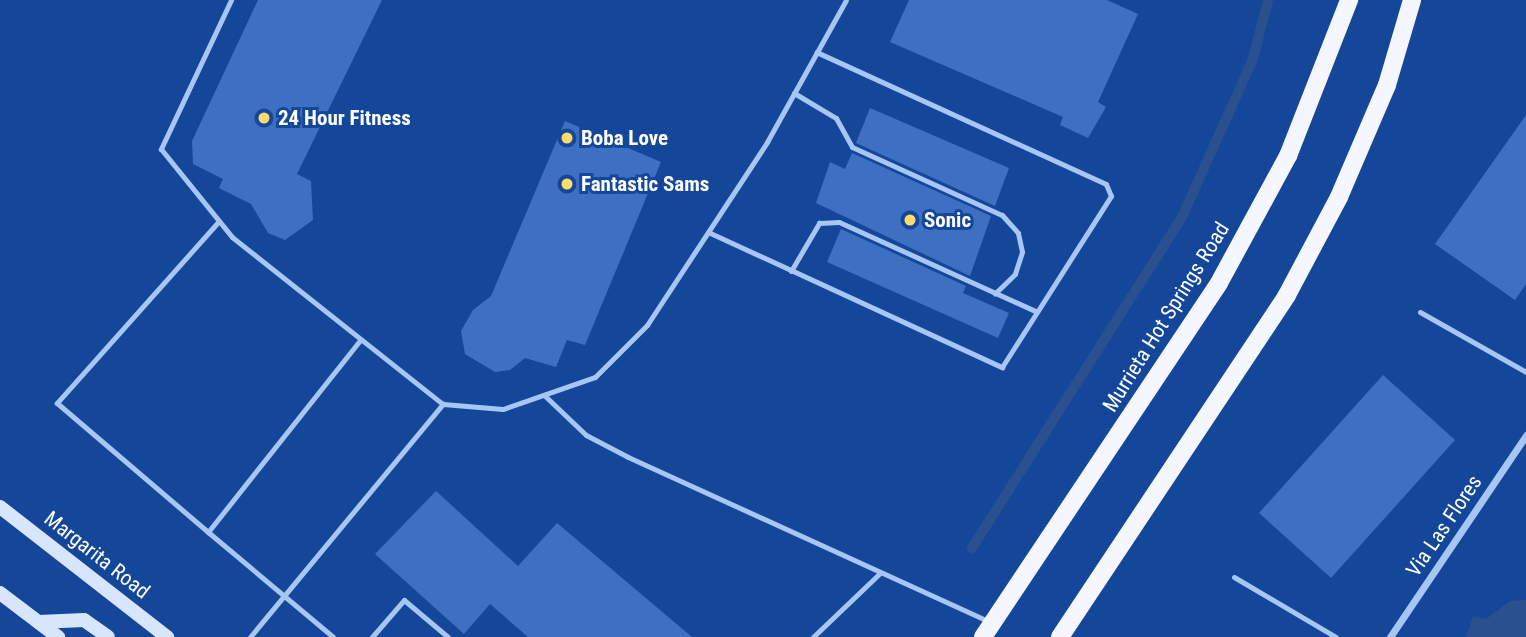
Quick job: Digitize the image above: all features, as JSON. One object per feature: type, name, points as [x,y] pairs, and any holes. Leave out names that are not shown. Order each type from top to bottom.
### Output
[{"type":"main road","name":"Murrieta Hot Springs Road","points":[[988,630],[1219,283],[1288,156],[1349,0]]},
{"type":"main road","points":[[1060,637],[1287,295],[1339,197],[1387,85],[1412,0]]},
{"type":"main road","name":"Margarita Road","points":[[0,507],[167,637]]},
{"type":"main road","points":[[0,593],[58,637]]},
{"type":"main road","points":[[39,622],[83,620],[108,637]]},
{"type":"street","name":"Via Las Flores","points":[[1390,637],[1526,435]]},
{"type":"lane","points":[[231,0],[161,149],[219,221],[360,340],[443,404],[503,409],[595,377],[647,325],[708,233],[794,93],[846,0]]},
{"type":"lane","points":[[708,233],[1002,367],[1111,196],[1106,184],[817,52]]},
{"type":"lane","points":[[794,93],[836,118],[852,147],[1002,215],[1018,233],[1022,252],[1015,274],[995,293]]},
{"type":"lane","points":[[219,221],[57,403],[280,596],[333,637]]},
{"type":"lane","points":[[791,271],[819,223],[839,222],[1037,312]]},
{"type":"lane","points":[[1420,312],[1526,372]]},
{"type":"lane","points":[[208,531],[360,340]]},
{"type":"lane","points":[[544,395],[586,435],[880,573],[988,630]]},
{"type":"lane","points":[[250,637],[280,596],[443,404]]},
{"type":"lane","points":[[813,637],[880,573]]},
{"type":"lane","points":[[1234,576],[1336,637]]},
{"type":"lane","points":[[372,637],[404,600],[448,637]]},
{"type":"water","points":[[1526,600],[1526,637],[1466,637],[1473,616],[1486,619],[1510,601]]},
{"type":"building","points":[[258,0],[382,0],[297,174],[311,181],[313,220],[285,240],[268,233],[251,204],[219,188],[223,179],[193,164],[192,141]]},
{"type":"building","points":[[909,0],[1107,0],[1138,14],[1098,102],[1106,107],[1088,138],[1060,125],[1063,117],[890,42]]},
{"type":"building","points":[[870,108],[1009,168],[995,206],[856,143]]},
{"type":"building","points":[[1526,115],[1526,284],[1515,300],[1435,244]]},
{"type":"building","points":[[565,121],[661,162],[585,345],[567,340],[556,367],[525,358],[510,370],[495,372],[465,354],[461,331],[473,310],[491,296]]},
{"type":"building","points":[[852,153],[991,216],[970,276],[816,203],[830,162],[845,169]]},
{"type":"building","points":[[841,229],[966,286],[963,293],[1009,313],[998,338],[827,262]]},
{"type":"building","points":[[1383,375],[1455,440],[1331,578],[1259,513]]},
{"type":"building","points":[[436,491],[518,566],[557,523],[692,637],[528,637],[490,604],[464,634],[375,554]]},
{"type":"waterway","points":[[972,548],[1182,217],[1253,59],[1268,0]]},
{"type":"place","name":"24 Hour Fitness","points":[[264,118]]},
{"type":"place","name":"Boba Love","points":[[567,138]]},
{"type":"place","name":"Fantastic Sams","points":[[567,184]]},
{"type":"place","name":"Sonic","points":[[910,220]]}]
